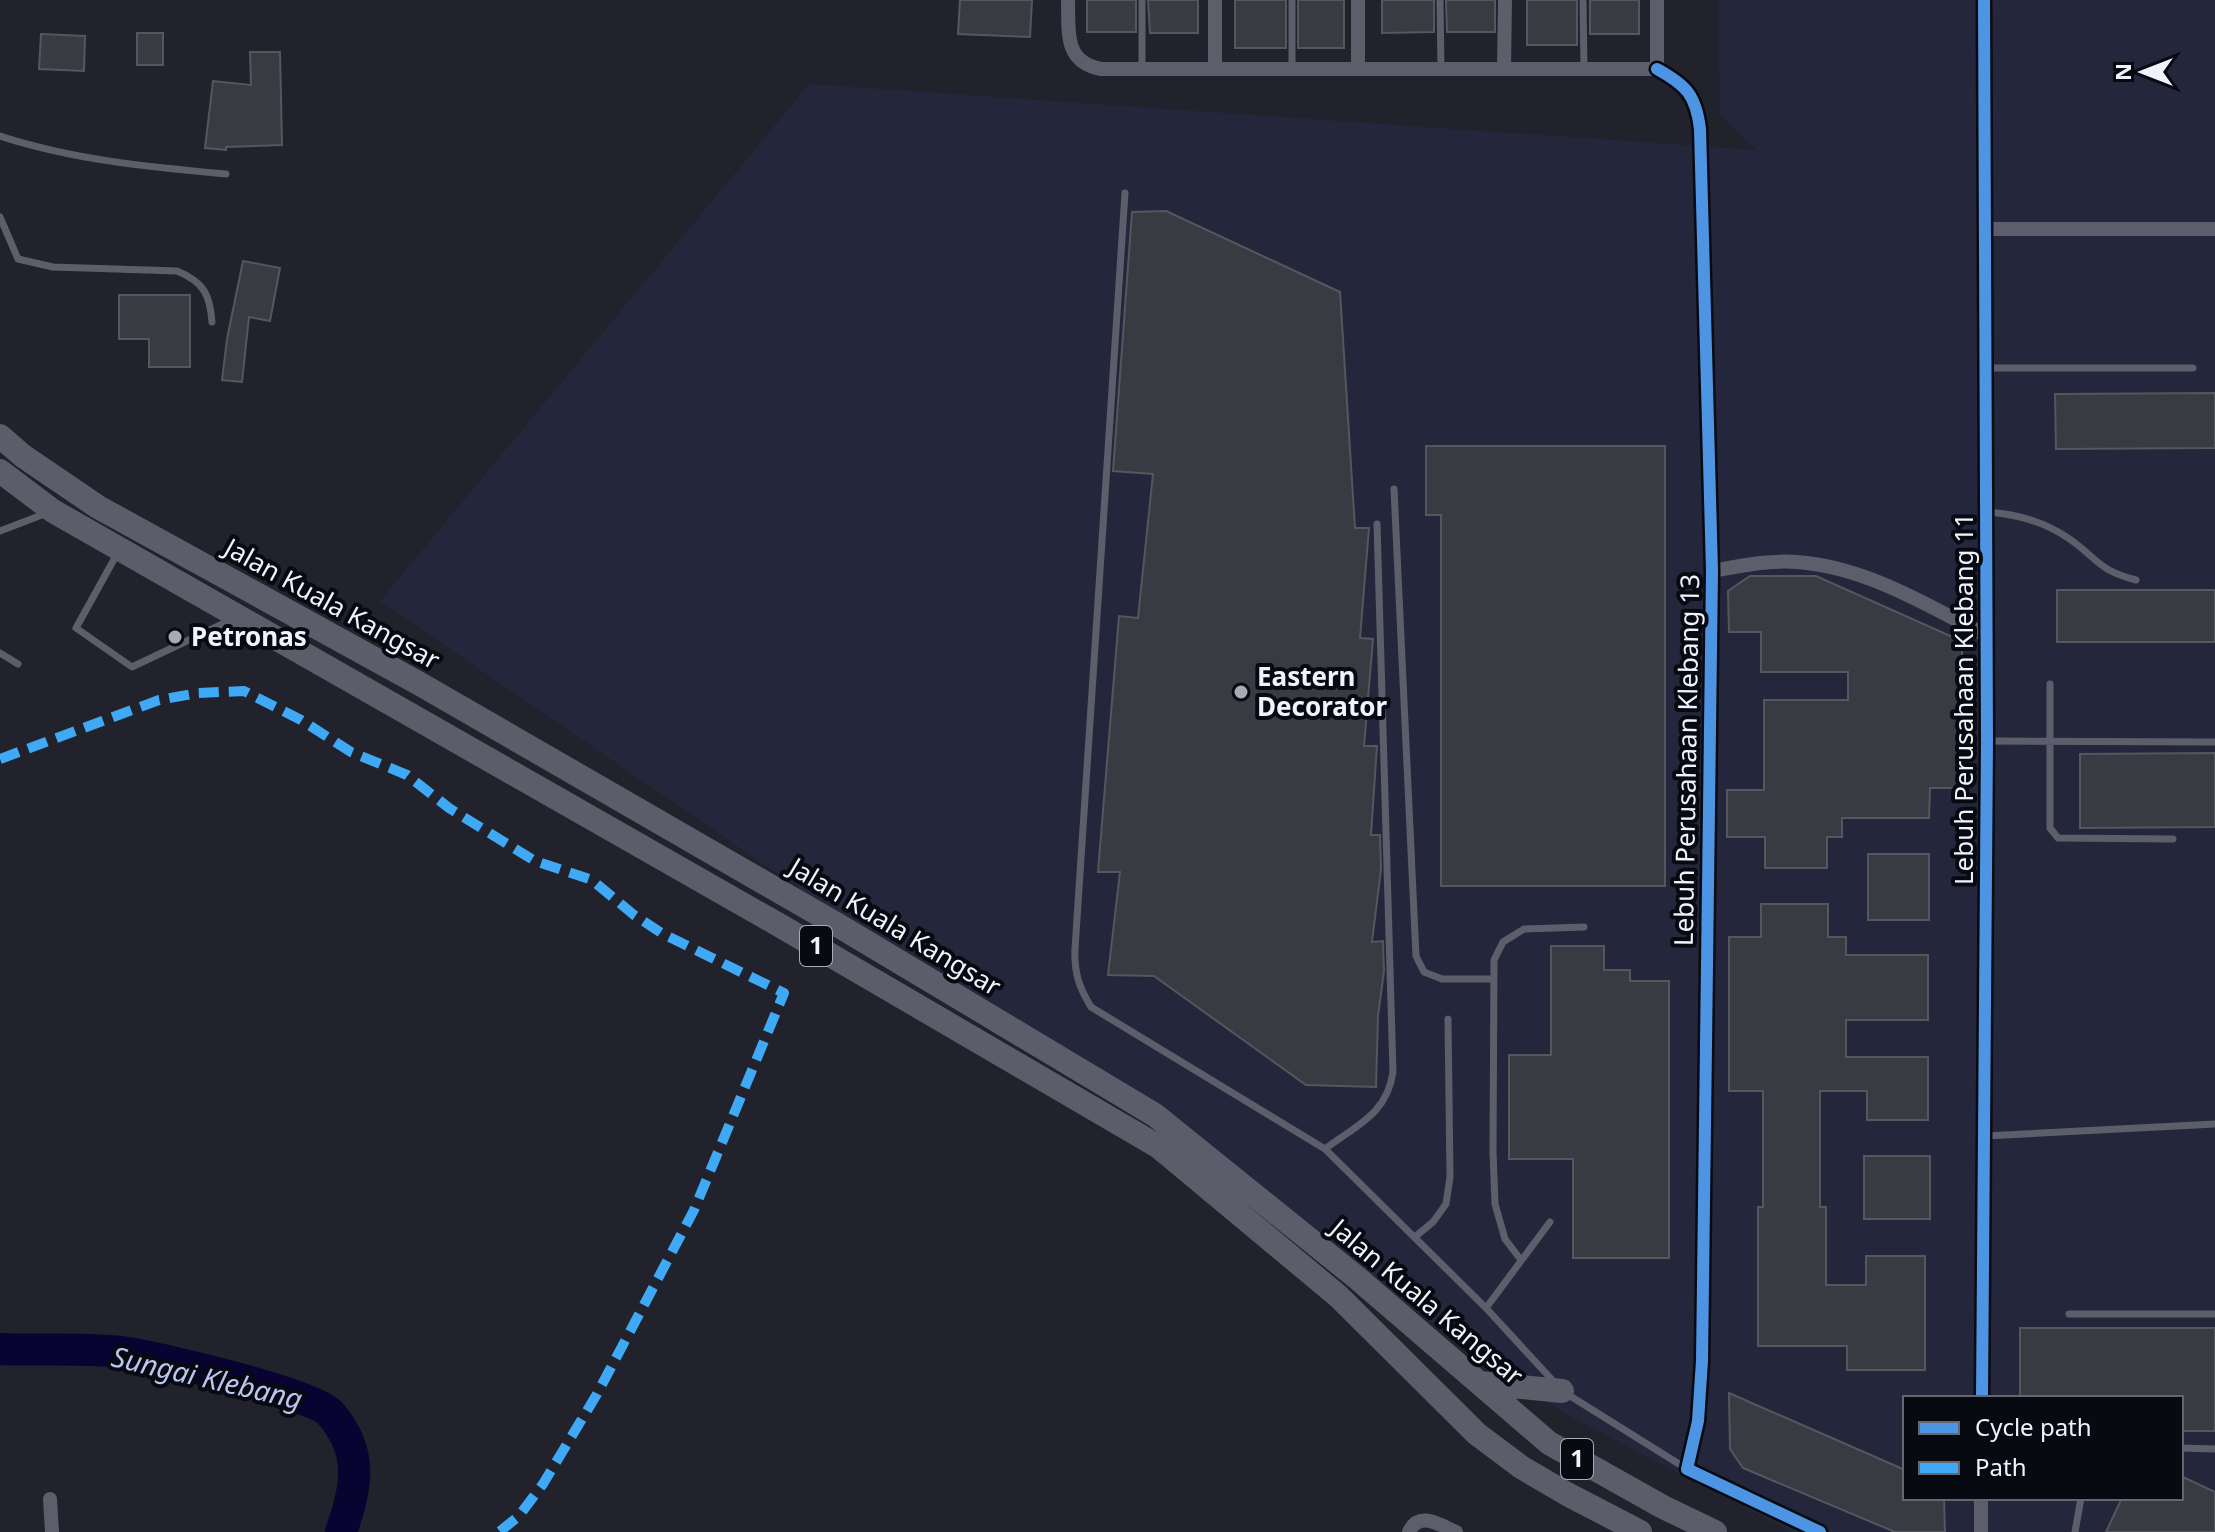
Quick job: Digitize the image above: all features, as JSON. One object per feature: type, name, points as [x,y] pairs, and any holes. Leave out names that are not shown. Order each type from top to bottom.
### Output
[{"type":"highway","name":"Jalan Kuala Kangsar","points":[[0,436],[23,456],[98,507],[434,692],[841,927],[1155,1115],[1356,1277],[1549,1443],[1715,1532]]},
{"type":"highway","name":"Jalan Kuala Kangsar","points":[[0,471],[53,511],[779,925],[1159,1147],[1338,1296],[1477,1434],[1521,1467],[1640,1532]]},
{"type":"highway","points":[[1480,1383],[1562,1391]]},
{"type":"highway","points":[[1645,1497],[1687,1532]]},
{"type":"street","points":[[1068,0],[1069,36],[1075,55],[1091,67],[1101,69],[1657,69],[1657,0]]},
{"type":"street","points":[[1215,0],[1215,69]]},
{"type":"street","points":[[1358,0],[1358,69]]},
{"type":"street","points":[[1504,69],[1505,0]]},
{"type":"street","name":"Lebuh Perusahaan Klebang 11","points":[[1982,1396],[1987,741],[1984,0]]},
{"type":"street","name":"Lebuh Perusahaan Klebang 13","points":[[1657,69],[1688,91],[1698,110],[1712,571],[1702,1377],[1698,1421],[1687,1469]]},
{"type":"street","points":[[1985,229],[2215,229]]},
{"type":"street","points":[[1712,571],[1770,562],[1798,562],[1839,570],[1901,591],[1985,635]]},
{"type":"street","points":[[1687,1469],[1820,1532]]},
{"type":"street","points":[[50,1499],[52,1532]]},
{"type":"street","points":[[1981,1500],[1981,1532]]},
{"type":"street","points":[[1409,1532],[1416,1522],[1429,1520],[1456,1532]]},
{"type":"lane","points":[[1142,0],[1142,69]]},
{"type":"lane","points":[[1292,0],[1292,69]]},
{"type":"lane","points":[[1440,0],[1441,69]]},
{"type":"lane","points":[[1583,0],[1584,69]]},
{"type":"lane","points":[[0,136],[87,160],[226,174]]},
{"type":"lane","points":[[1125,193],[1075,949],[1074,968],[1078,986],[1091,1007],[1325,1149],[1416,1236],[1562,1391],[1687,1469]]},
{"type":"lane","points":[[0,217],[18,259],[53,267],[177,271],[194,278],[210,300],[212,322]]},
{"type":"lane","points":[[1985,368],[2193,368]]},
{"type":"lane","points":[[1394,489],[1416,956],[1424,972],[1442,979],[1492,979]]},
{"type":"lane","points":[[0,531],[53,511]]},
{"type":"lane","points":[[1985,512],[2013,514],[2039,522],[2071,540],[2100,567],[2112,574],[2136,580]]},
{"type":"lane","points":[[1325,1149],[1376,1111],[1390,1091],[1393,1072],[1377,524]]},
{"type":"lane","points":[[119,549],[76,628],[132,667],[238,616]]},
{"type":"lane","points":[[0,653],[18,664]]},
{"type":"lane","points":[[2050,684],[2050,828],[2053,835],[2058,838],[2173,839]]},
{"type":"lane","points":[[1987,741],[2215,742]]},
{"type":"lane","points":[[1521,1260],[1505,1239],[1495,1204],[1494,960],[1503,942],[1524,929],[1584,927]]},
{"type":"lane","points":[[1416,1236],[1433,1222],[1446,1204],[1450,1177],[1448,1019]]},
{"type":"lane","points":[[1985,1136],[2215,1124]]},
{"type":"lane","points":[[1486,1308],[1550,1222]]},
{"type":"lane","points":[[2069,1314],[2215,1314]]},
{"type":"lane","points":[[2183,1448],[2215,1449]]},
{"type":"lane","points":[[2075,1532],[2081,1500]]},
{"type":"shaded area","points":[[1718,0],[2215,0],[2215,1532],[1792,1532],[1562,1412],[380,601],[809,84],[1756,150],[1720,114]]},
{"type":"building","points":[[960,0],[1032,0],[1030,37],[958,34]]},
{"type":"building","points":[[1087,0],[1136,0],[1136,32],[1087,32]]},
{"type":"building","points":[[1148,0],[1198,0],[1198,33],[1150,33]]},
{"type":"building","points":[[1235,0],[1286,0],[1286,48],[1235,48]]},
{"type":"building","points":[[1298,0],[1344,0],[1344,48],[1298,48]]},
{"type":"building","points":[[1382,0],[1434,0],[1434,32],[1382,33]]},
{"type":"building","points":[[1446,0],[1495,0],[1495,32],[1447,32]]},
{"type":"building","points":[[1527,0],[1577,0],[1577,45],[1527,45]]},
{"type":"building","points":[[1590,0],[1639,0],[1639,34],[1590,34]]},
{"type":"building","points":[[137,33],[163,33],[163,65],[137,65]]},
{"type":"building","points":[[41,34],[85,36],[84,71],[39,69]]},
{"type":"building","points":[[250,52],[280,52],[282,145],[226,147],[226,150],[205,148],[213,81],[251,85]]},
{"type":"building","name":"Eastern Decorator","points":[[1166,211],[1340,292],[1355,528],[1369,528],[1360,638],[1373,639],[1364,746],[1377,746],[1371,835],[1380,835],[1381,869],[1372,942],[1383,941],[1384,971],[1378,1016],[1376,1087],[1306,1085],[1154,976],[1108,975],[1120,872],[1098,872],[1119,616],[1138,618],[1153,474],[1113,471],[1132,212]]},
{"type":"building","points":[[243,261],[280,268],[270,321],[249,317],[242,382],[222,380]]},
{"type":"building","points":[[119,295],[190,295],[190,367],[149,367],[149,339],[119,339]]},
{"type":"building","points":[[2215,393],[2215,448],[2056,449],[2055,394]]},
{"type":"building","points":[[1426,446],[1665,446],[1665,886],[1441,886],[1441,515],[1426,515]]},
{"type":"building","points":[[1750,576],[1816,576],[1955,638],[1962,649],[1962,788],[1930,788],[1929,818],[1842,818],[1842,837],[1827,837],[1827,868],[1765,868],[1765,837],[1727,837],[1727,790],[1764,790],[1764,700],[1848,700],[1848,672],[1761,672],[1761,632],[1729,632],[1728,591]]},
{"type":"building","points":[[2057,590],[2215,590],[2215,642],[2057,642]]},
{"type":"building","points":[[2215,753],[2215,827],[2080,828],[2080,754]]},
{"type":"building","points":[[1868,854],[1929,854],[1929,920],[1868,920]]},
{"type":"building","points":[[1761,904],[1828,904],[1828,937],[1846,937],[1846,955],[1928,955],[1928,1020],[1846,1020],[1846,1057],[1928,1057],[1928,1120],[1867,1120],[1867,1091],[1820,1091],[1820,1207],[1826,1207],[1826,1285],[1866,1285],[1866,1256],[1925,1256],[1925,1370],[1847,1370],[1847,1346],[1758,1346],[1758,1207],[1763,1207],[1763,1091],[1729,1091],[1729,937],[1761,937]]},
{"type":"building","points":[[1551,946],[1604,946],[1604,970],[1630,970],[1630,981],[1669,981],[1669,1258],[1573,1258],[1573,1159],[1509,1159],[1509,1055],[1551,1055]]},
{"type":"building","points":[[1864,1156],[1930,1156],[1930,1219],[1864,1219]]},
{"type":"building","points":[[2020,1328],[2215,1328],[2215,1431],[2183,1431],[2183,1396],[2020,1396]]},
{"type":"building","points":[[1729,1393],[1903,1469],[1903,1500],[1944,1500],[1945,1532],[1895,1532],[1743,1468],[1730,1449]]},
{"type":"building","points":[[2183,1477],[2215,1492],[2215,1532],[2106,1532],[2121,1500],[2183,1500]]},
{"type":"waterway","name":"Sungai Klebang","points":[[0,1349],[128,1353],[235,1378],[318,1405],[330,1413],[341,1427],[353,1456],[354,1485],[341,1532]]},
{"type":"marked path","points":[[0,759],[159,700],[198,693],[244,691],[301,720],[351,752],[407,775],[449,808],[535,861],[592,880],[634,915],[663,934],[784,993],[694,1210],[597,1394],[543,1484],[519,1516],[499,1532]]},
{"type":"cycle path","points":[[1982,1396],[1987,741],[1984,0]]},
{"type":"cycle path","points":[[1657,69],[1688,92],[1696,108],[1700,129],[1712,571],[1702,1361],[1698,1421],[1687,1469],[1820,1532]]},
{"type":"place","name":"Petronas","points":[[175,637]]},
{"type":"place","name":"Eastern Decorator","points":[[1241,692]]}]
